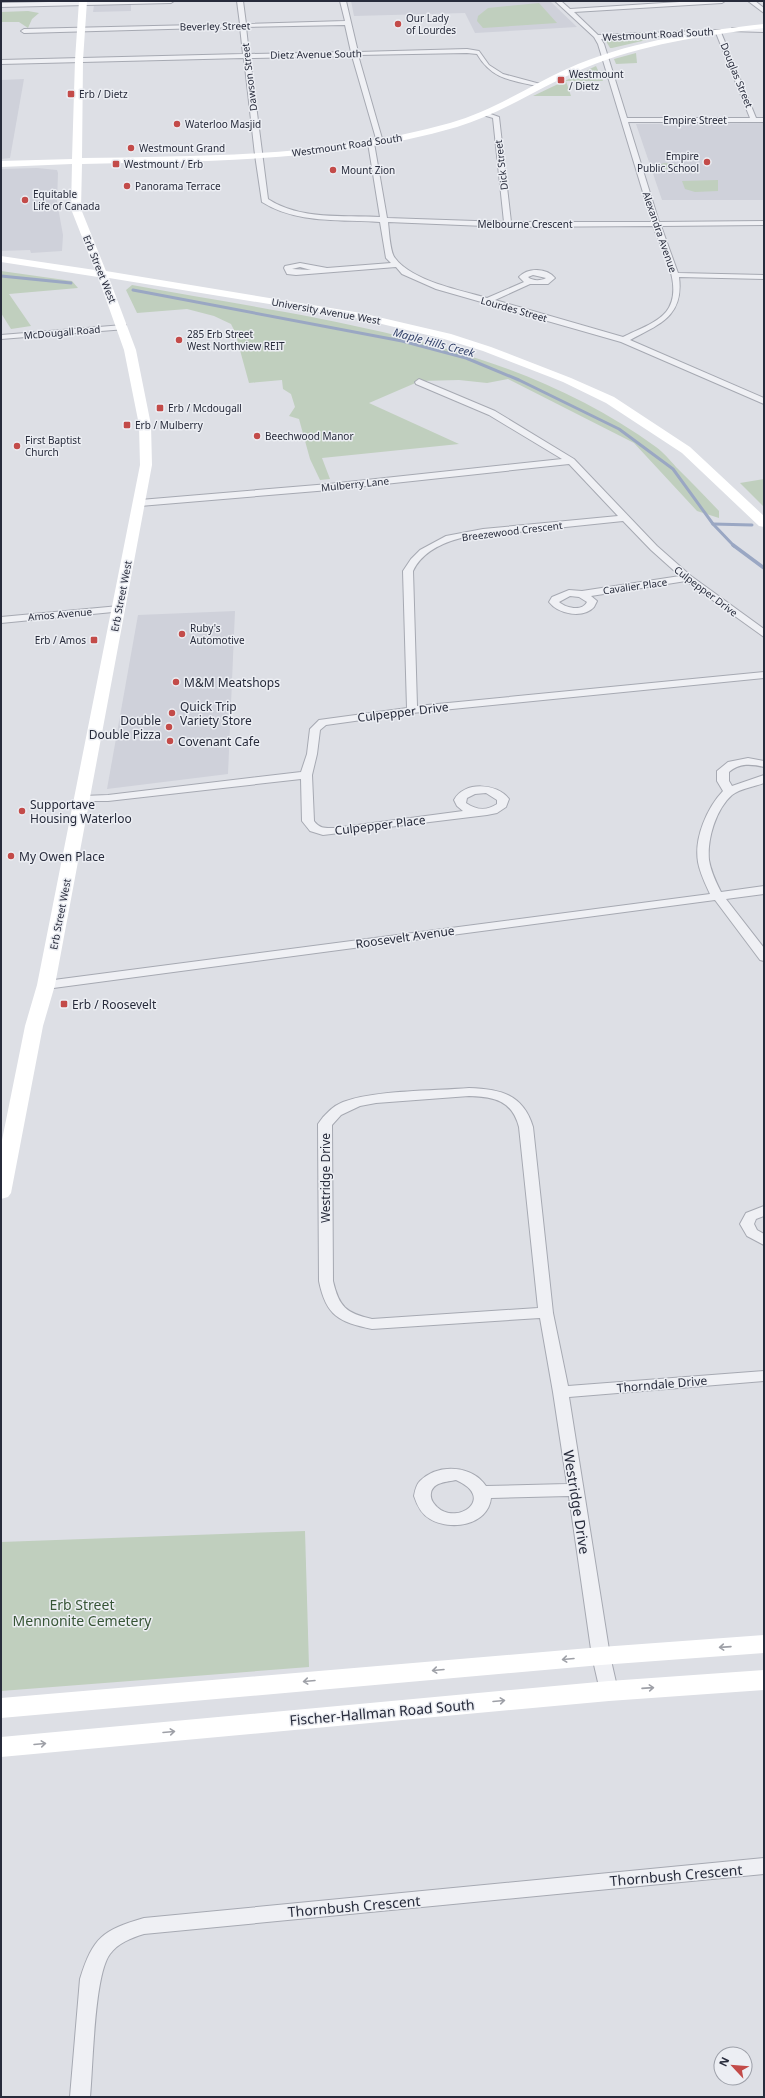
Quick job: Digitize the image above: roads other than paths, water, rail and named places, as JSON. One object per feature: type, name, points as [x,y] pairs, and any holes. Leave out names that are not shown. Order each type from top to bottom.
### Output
[{"type":"main road","name":"Erb Street West","points":[[1,1193],[34,1026],[46,986],[140,503],[146,465],[145,425],[123,327],[76,209],[79,60],[83,2]]},
{"type":"main road","name":"Westmount Road South","points":[[38,162],[258,155],[313,151],[380,142],[436,129],[485,114],[541,85],[604,57],[657,42],[718,31],[764,26]]},
{"type":"main road","points":[[1,164],[38,162],[61,156],[78,147]]},
{"type":"main road","points":[[38,162],[77,173]]},
{"type":"main road","name":"University Avenue West","points":[[1,260],[102,274],[360,316],[447,336],[501,354],[610,400],[686,450],[764,523]]},
{"type":"main road","points":[[1,1708],[601,1656],[764,1644]]},
{"type":"main road","name":"Fischer-Hallman Road South","points":[[1,1747],[609,1691],[764,1680]]},
{"type":"street","points":[[1,5],[172,1]]},
{"type":"street","name":"Dawson Street","points":[[240,1],[258,155],[265,200],[273,207],[286,211]]},
{"type":"street","points":[[343,1],[355,54],[380,142]]},
{"type":"street","name":"Alexandra Avenue","points":[[558,1],[597,37],[601,44],[604,57],[626,120],[656,223],[675,275],[676,297],[669,313],[658,322],[624,340]]},
{"type":"street","points":[[568,11],[722,1]]},
{"type":"street","points":[[751,1],[764,11]]},
{"type":"street","name":"Beverley Street","points":[[24,31],[348,23]]},
{"type":"street","name":"Westmount Road South","points":[[728,30],[764,30]]},
{"type":"street","name":"Westmount Road South","points":[[597,37],[718,31]]},
{"type":"street","name":"Douglas Street","points":[[718,31],[754,120]]},
{"type":"street","name":"Dietz Avenue South","points":[[1,62],[477,52],[487,66],[501,75],[541,85]]},
{"type":"street","name":"Dick Street","points":[[485,114],[496,117],[508,224]]},
{"type":"street","name":"Empire Street","points":[[626,120],[764,120]]},
{"type":"street","points":[[371,143],[382,220],[390,258],[396,265]]},
{"type":"street","name":"Melbourne Crescent","points":[[286,211],[445,224],[764,223]]},
{"type":"street","points":[[324,270],[396,265]]},
{"type":"street","name":"Lourdes Street","points":[[396,265],[405,272],[439,287],[624,340],[764,401]]},
{"type":"street","points":[[675,275],[764,277]]},
{"type":"street","points":[[487,301],[529,282]]},
{"type":"street","name":"McDougall Road","points":[[1,337],[123,327]]},
{"type":"street","name":"Culpepper Drive","points":[[419,382],[492,413],[544,443],[571,461],[624,518],[688,578],[764,634]]},
{"type":"street","name":"Lourdes Street","points":[[751,395],[764,394]]},
{"type":"street","name":"Mulberry Lane","points":[[140,503],[329,487],[571,461]]},
{"type":"street","name":"Breezewood Crescent","points":[[412,710],[408,571],[411,564],[419,554],[431,546],[443,541],[477,534],[624,518]]},
{"type":"street","name":"Cavalier Place","points":[[582,594],[688,578]]},
{"type":"street","name":"Amos Avenue","points":[[1,620],[119,609]]},
{"type":"street","name":"Culpepper Drive","points":[[306,775],[312,754],[315,729],[323,722],[412,710],[764,675]]},
{"type":"street","points":[[729,791],[723,781],[723,771],[729,766],[740,762],[764,764]]},
{"type":"street","points":[[83,799],[108,798],[306,775]]},
{"type":"street","name":"Culpepper Place","points":[[306,775],[308,821],[314,829],[322,832],[479,812]]},
{"type":"street","points":[[764,778],[750,786],[729,791],[718,804],[705,832],[702,855],[708,877],[716,896],[764,957]]},
{"type":"street","name":"Roosevelt Avenue","points":[[46,986],[764,890]]},
{"type":"street","name":"Westridge Drive","points":[[546,1313],[372,1324],[350,1320],[337,1310],[330,1299],[326,1281],[325,1124],[336,1112],[348,1105],[376,1099],[469,1092],[489,1093],[511,1102],[522,1113],[526,1127],[546,1313],[561,1392],[601,1656],[609,1691]]},
{"type":"street","points":[[764,1211],[752,1215],[747,1221],[747,1228],[751,1234],[764,1240]]},
{"type":"street","name":"Thorndale Drive","points":[[561,1392],[764,1376]]},
{"type":"street","points":[[482,1492],[576,1490]]},
{"type":"street","name":"Thornbush Crescent","points":[[80,2097],[90,1979],[95,1961],[102,1946],[120,1932],[144,1926],[764,1866]]},
{"type":"waterway","name":"Maple Hills Creek","points":[[1,276],[71,283]]},
{"type":"waterway","name":"Maple Hills Creek","points":[[133,290],[402,341],[466,358],[519,380],[619,429],[673,469],[713,524]]},
{"type":"waterway","name":"Maple Hills Creek","points":[[713,524],[752,525]]},
{"type":"waterway","points":[[713,524],[733,545]]},
{"type":"waterway","points":[[733,545],[764,568]]},
{"type":"place","name":"Our Lady of Lourdes","points":[[398,24]]},
{"type":"place","name":"Westmount / Dietz","points":[[561,80]]},
{"type":"place","name":"Erb / Dietz","points":[[71,94]]},
{"type":"place","name":"Waterloo Masjid","points":[[177,124]]},
{"type":"place","name":"Westmount Grand","points":[[131,148]]},
{"type":"place","name":"Empire Public School","points":[[707,162]]},
{"type":"place","name":"Westmount / Erb","points":[[116,164]]},
{"type":"place","name":"Mount Zion","points":[[333,170]]},
{"type":"place","name":"Panorama Terrace","points":[[127,186]]},
{"type":"place","name":"Equitable Life of Canada","points":[[25,200]]},
{"type":"place","name":"285 Erb Street West Northview REIT","points":[[179,340]]},
{"type":"place","name":"Erb / Mcdougall","points":[[160,408]]},
{"type":"place","name":"Erb / Mulberry","points":[[127,425]]},
{"type":"place","name":"Beechwood Manor","points":[[257,436]]},
{"type":"place","name":"First Baptist Church","points":[[17,446]]},
{"type":"place","name":"Ruby's Automotive","points":[[182,634]]},
{"type":"place","name":"Erb / Amos","points":[[94,640]]},
{"type":"place","name":"M&M Meatshops","points":[[176,682]]},
{"type":"place","name":"Quick Trip Variety Store","points":[[172,713]]},
{"type":"place","name":"Double Double Pizza","points":[[169,727]]},
{"type":"place","name":"Covenant Cafe","points":[[170,741]]},
{"type":"place","name":"Supportave Housing Waterloo","points":[[22,811]]},
{"type":"place","name":"My Owen Place","points":[[11,856]]},
{"type":"place","name":"Erb / Roosevelt","points":[[64,1004]]},
{"type":"park label","name":"Erb Street Mennonite Cemetery","points":[[82,1612]]}]
